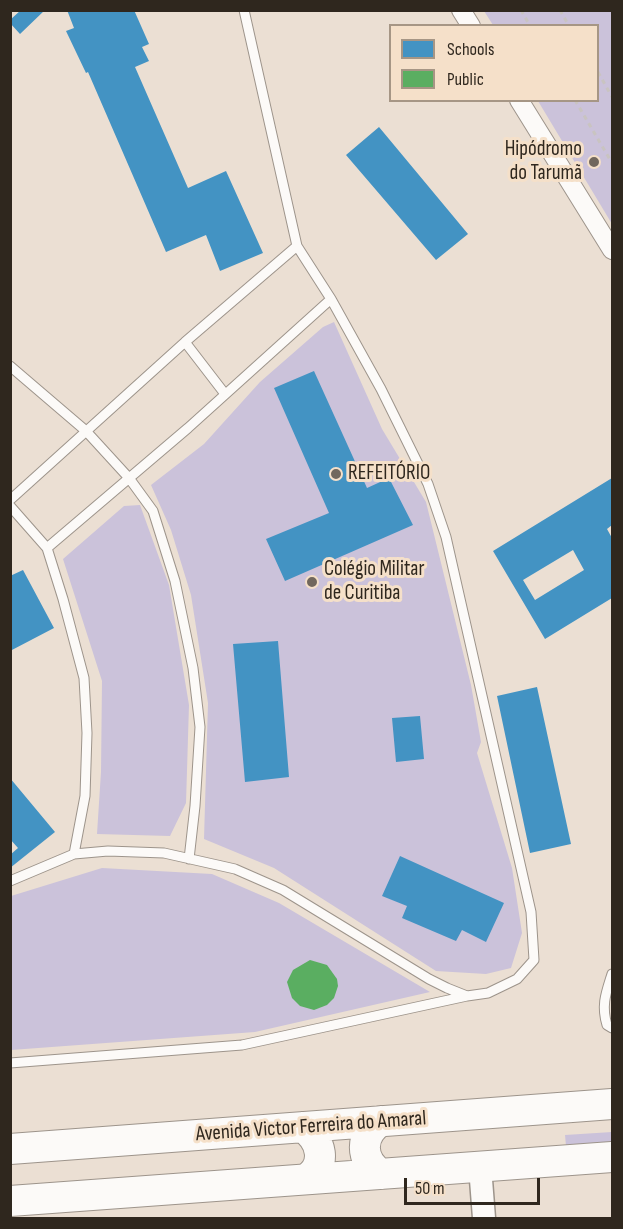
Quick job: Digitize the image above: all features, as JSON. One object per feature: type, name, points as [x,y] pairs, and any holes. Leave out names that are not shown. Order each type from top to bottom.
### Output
[{"type":"highway","name":"Avenida Victor Ferreira do Amaral","points":[[10,1149],[612,1104]]},
{"type":"highway","points":[[381,1121],[369,1132],[365,1147],[369,1163],[381,1174]]},
{"type":"highway","points":[[302,1127],[315,1138],[320,1154],[315,1170],[306,1179]]},
{"type":"highway","points":[[10,1201],[612,1157]]},
{"type":"street","points":[[461,10],[470,24]]},
{"type":"street","points":[[520,102],[612,250]]},
{"type":"street","points":[[480,1167],[484,1218]]},
{"type":"lane","points":[[10,1063],[242,1045],[488,993],[517,979],[534,960],[531,912],[446,537],[428,484],[381,389],[331,299],[297,246],[244,10]]},
{"type":"lane","points":[[10,500],[185,342],[297,246]]},
{"type":"lane","points":[[47,548],[188,428],[331,299]]},
{"type":"lane","points":[[185,342],[225,394]]},
{"type":"lane","points":[[10,366],[86,431],[129,478],[153,510],[175,581],[193,668],[200,727],[189,858]]},
{"type":"lane","points":[[10,506],[47,548],[84,678],[87,733],[85,796],[74,854]]},
{"type":"lane","points":[[10,881],[74,854],[108,851],[164,853],[235,869],[283,890],[429,979],[467,996]]},
{"type":"lane","points":[[612,974],[604,1001],[604,1014],[607,1026],[612,1028]]},
{"type":"path","points":[[521,10],[529,24]]},
{"type":"path","points":[[560,10],[568,24]]},
{"type":"path","points":[[599,75],[612,97]]},
{"type":"path","points":[[576,102],[612,163]]},
{"type":"shaded area","name":"Hipódromo do Tarumã","points":[[484,11],[612,11],[612,224],[539,102],[599,102],[599,24],[492,24]]},
{"type":"shaded area","points":[[334,322],[382,429],[426,502],[471,685],[481,742],[477,753],[512,868],[522,933],[511,968],[486,974],[436,971],[274,868],[204,839],[208,703],[191,595],[171,530],[151,485],[204,444],[260,382],[323,327]]},
{"type":"shaded area","points":[[140,505],[169,585],[189,705],[186,803],[170,836],[97,834],[101,772],[102,681],[63,559],[124,506]]},
{"type":"shaded area","points":[[102,868],[212,874],[279,903],[430,992],[255,1032],[11,1050],[11,896]]},
{"type":"shaded area","points":[[612,1132],[612,1143],[566,1146],[565,1135]]},
{"type":"building: Schools","points":[[21,10],[45,10],[20,34],[10,20]]},
{"type":"building: Schools","points":[[67,10],[134,10],[149,44],[142,47],[149,61],[135,67],[188,188],[226,171],[263,253],[220,271],[206,235],[166,252],[88,72],[86,73],[66,31],[74,28]]},
{"type":"building: Schools","points":[[379,127],[468,234],[436,260],[346,155]]},
{"type":"building: Schools","name":"REFEITÓRIO","points":[[314,371],[367,488],[389,478],[413,525],[285,581],[266,539],[329,513],[274,388]]},
{"type":"building: Schools","points":[[612,478],[612,525],[607,529],[612,538],[612,598],[545,639],[493,551]],"holes":[[[573,550],[584,570],[535,600],[523,580]]]},
{"type":"building: Schools","points":[[23,570],[54,628],[10,651],[10,576]]},
{"type":"building: Schools","points":[[278,641],[289,777],[245,782],[233,644]]},
{"type":"building: Schools","points":[[537,687],[571,844],[530,853],[497,696]]},
{"type":"building: Schools","points":[[420,716],[424,759],[396,762],[392,718]]},
{"type":"building: Schools","points":[[10,778],[55,832],[10,868],[10,855],[18,848],[10,839]]},
{"type":"building: Schools","points":[[400,856],[504,903],[486,942],[462,930],[456,941],[402,918],[407,906],[382,896]]},
{"type":"building: Public","points":[[310,960],[327,965],[337,979],[338,986],[334,998],[327,1005],[314,1010],[300,1006],[292,998],[287,982],[293,970]]},
{"type":"place","name":"Hipódromo do Tarumã","points":[[594,162]]},
{"type":"place","name":"REFEITÓRIO","points":[[336,474]]},
{"type":"place","name":"Colégio Militar de Curitiba","points":[[312,582]]}]
